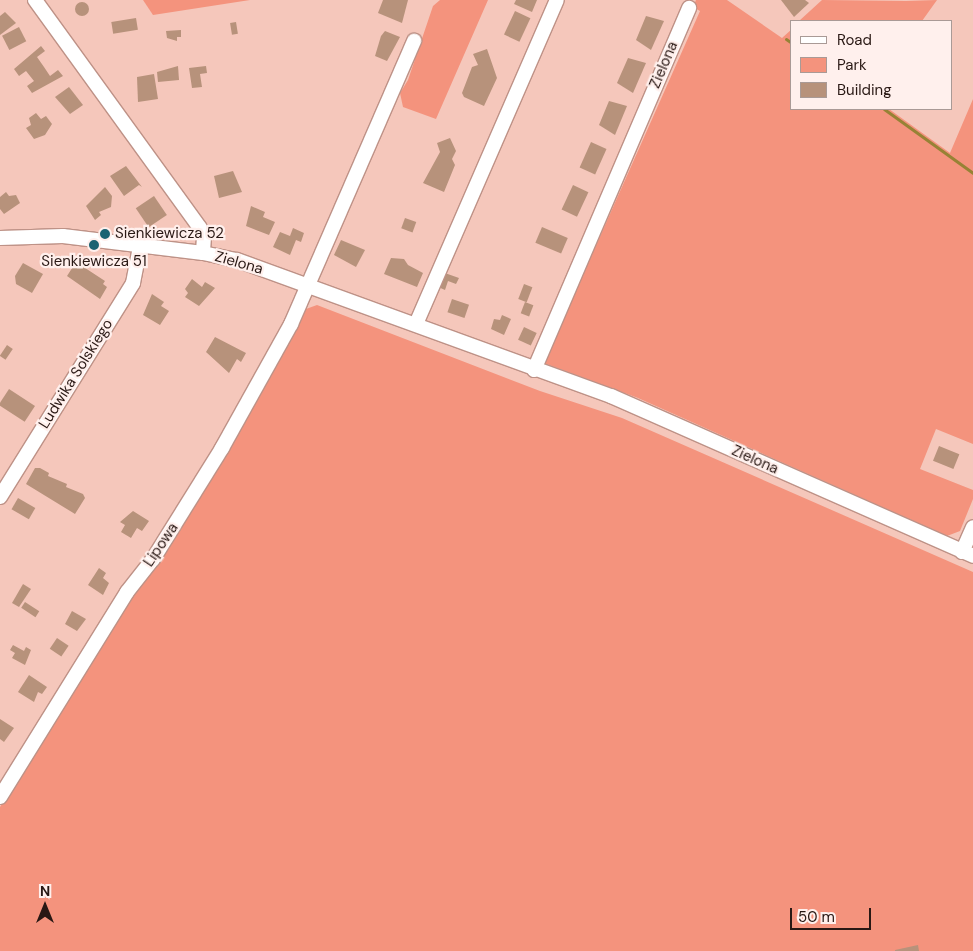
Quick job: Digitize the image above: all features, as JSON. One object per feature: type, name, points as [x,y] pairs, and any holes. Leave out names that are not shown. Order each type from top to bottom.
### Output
[{"type":"street","name":"Zielona","points":[[35,0],[200,228],[204,237],[203,253],[237,260],[309,285],[645,411],[967,554]]},
{"type":"street","points":[[416,324],[557,0]]},
{"type":"street","name":"Zielona","points":[[534,370],[689,8]]},
{"type":"street","name":"Lipowa","points":[[0,797],[127,592],[154,559],[222,448],[291,324],[414,41]]},
{"type":"street","points":[[0,238],[48,234],[203,253]]},
{"type":"street","name":"Ludwika Solskiego","points":[[0,497],[133,283],[140,246]]},
{"type":"street","points":[[967,554],[973,526]]},
{"type":"green space","points":[[143,0],[250,0],[153,15]]},
{"type":"green space","points":[[440,0],[488,0],[436,119],[403,107],[400,93],[408,80],[433,6]]},
{"type":"green space","points":[[696,0],[727,0],[782,38],[790,31],[790,110],[890,110],[950,153],[973,99],[973,444],[936,429],[920,469],[973,490],[973,499],[960,531],[947,536],[638,398],[541,362],[585,257],[590,259],[700,11],[693,7]]},
{"type":"green space","points":[[822,0],[937,0],[923,20],[800,20]]},
{"type":"green space","points":[[317,305],[540,391],[622,418],[973,572],[973,951],[0,951],[0,807],[306,309]]},
{"type":"building","points":[[383,0],[408,0],[402,23],[378,13]]},
{"type":"building","points":[[516,0],[537,0],[532,12],[514,4]]},
{"type":"building","points":[[781,0],[805,0],[809,3],[794,17]]},
{"type":"building","points":[[79,2],[85,2],[89,9],[85,16],[79,16],[75,12],[75,6]]},
{"type":"building","points":[[515,11],[530,18],[519,42],[504,35]]},
{"type":"building","points":[[5,12],[16,23],[0,35],[0,16]]},
{"type":"building","points":[[646,16],[664,21],[651,50],[636,40]]},
{"type":"building","points":[[136,18],[138,30],[113,34],[111,22]]},
{"type":"building","points":[[236,22],[238,34],[232,35],[230,23]]},
{"type":"building","points":[[19,27],[26,41],[9,50],[2,36]]},
{"type":"building","points":[[181,30],[181,37],[177,37],[177,41],[167,38],[166,31]]},
{"type":"building","points":[[385,31],[400,37],[387,61],[375,56],[381,36]]},
{"type":"building","points":[[41,46],[45,51],[37,57],[50,76],[58,70],[63,76],[32,93],[27,86],[34,81],[26,71],[19,76],[14,69]]},
{"type":"building","points":[[487,49],[497,78],[484,106],[464,97],[462,93],[472,67],[478,65],[473,54]]},
{"type":"building","points":[[628,58],[646,63],[633,93],[617,83]]},
{"type":"building","points":[[178,66],[179,80],[158,82],[157,72]]},
{"type":"building","points":[[206,66],[207,73],[200,74],[202,87],[192,88],[189,68]]},
{"type":"building","points":[[154,74],[158,99],[138,102],[137,77]]},
{"type":"building","points":[[69,87],[83,105],[70,114],[55,97]]},
{"type":"building","points":[[609,101],[627,106],[615,135],[599,125]]},
{"type":"building","points":[[36,113],[41,119],[46,116],[52,124],[45,135],[34,139],[26,128],[31,125],[29,118]]},
{"type":"building","points":[[450,138],[456,151],[452,159],[455,165],[444,192],[423,183],[440,152],[437,143]]},
{"type":"building","points":[[591,142],[607,149],[595,174],[580,168]]},
{"type":"building","points":[[126,166],[142,187],[139,185],[124,196],[110,176]]},
{"type":"building","points":[[233,171],[242,192],[219,198],[214,176]]},
{"type":"building","points":[[573,185],[588,192],[577,217],[562,209]]},
{"type":"building","points":[[105,187],[112,196],[111,207],[99,212],[101,215],[95,220],[86,206]]},
{"type":"building","points":[[6,192],[9,196],[16,195],[20,203],[4,214],[0,209],[0,197]]},
{"type":"building","points":[[154,196],[167,215],[149,227],[136,208]]},
{"type":"building","points":[[251,206],[265,212],[263,217],[275,222],[269,235],[246,226]]},
{"type":"building","points":[[405,218],[416,222],[413,232],[401,228]]},
{"type":"building","points":[[542,227],[568,238],[561,254],[535,243]]},
{"type":"building","points":[[293,228],[304,233],[301,242],[296,240],[290,255],[273,247],[280,232],[290,236]]},
{"type":"building","points":[[341,240],[365,250],[356,267],[334,255]]},
{"type":"building","points":[[391,258],[404,259],[408,265],[423,273],[417,287],[384,274]]},
{"type":"building","points":[[76,262],[105,281],[103,284],[107,287],[100,299],[67,276]]},
{"type":"building","points":[[23,263],[43,274],[32,293],[16,284],[15,276]]},
{"type":"building","points":[[442,272],[459,278],[456,284],[448,281],[445,290],[436,286]]},
{"type":"building","points":[[192,279],[202,287],[205,282],[215,288],[199,306],[185,297],[188,293],[185,289]]},
{"type":"building","points":[[524,284],[532,287],[527,302],[518,299]]},
{"type":"building","points":[[152,294],[164,302],[161,306],[169,311],[160,325],[143,315]]},
{"type":"building","points":[[452,299],[469,305],[464,318],[447,312]]},
{"type":"building","points":[[525,302],[533,305],[529,316],[521,313]]},
{"type":"building","points":[[502,315],[511,319],[504,335],[491,329],[494,319],[500,320]]},
{"type":"building","points":[[524,327],[537,333],[531,346],[518,340]]},
{"type":"building","points":[[215,337],[246,353],[241,362],[237,359],[229,373],[206,352]]},
{"type":"building","points":[[7,345],[13,349],[6,360],[0,355]]},
{"type":"building","points":[[9,389],[35,406],[25,422],[0,406]]},
{"type":"building","points":[[939,446],[959,454],[953,469],[933,461]]},
{"type":"building","points":[[35,468],[40,468],[49,473],[48,476],[67,484],[66,487],[83,494],[85,498],[75,514],[26,484]]},
{"type":"building","points":[[18,498],[35,508],[29,519],[12,509]]},
{"type":"building","points":[[133,511],[149,521],[142,531],[137,528],[131,538],[121,532],[125,525],[120,522]]},
{"type":"building","points":[[99,568],[106,573],[103,578],[109,583],[103,595],[88,585]]},
{"type":"building","points":[[23,584],[31,589],[19,607],[12,603]]},
{"type":"building","points":[[25,602],[39,611],[35,617],[21,608]]},
{"type":"building","points":[[72,611],[86,619],[77,631],[65,624]]},
{"type":"building","points":[[57,638],[69,646],[61,657],[50,649]]},
{"type":"building","points":[[13,645],[24,651],[26,647],[31,650],[25,665],[12,658],[15,653],[10,650]]},
{"type":"building","points":[[29,675],[47,687],[42,694],[38,692],[34,702],[18,692]]},
{"type":"building","points":[[0,719],[14,728],[4,742],[0,739]]},
{"type":"building","points":[[918,945],[919,951],[895,951],[895,950]]},
{"type":"waterway","points":[[786,39],[790,42]]},
{"type":"waterway","points":[[885,110],[973,173]]},
{"type":"place","name":"Sienkiewicza 52","points":[[105,234]]},
{"type":"place","name":"Sienkiewicza 51","points":[[94,245]]}]
